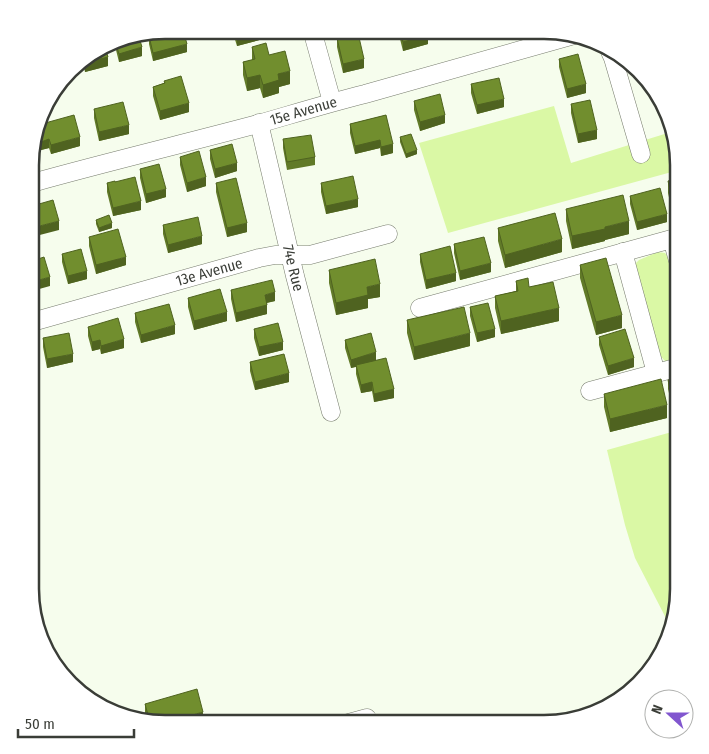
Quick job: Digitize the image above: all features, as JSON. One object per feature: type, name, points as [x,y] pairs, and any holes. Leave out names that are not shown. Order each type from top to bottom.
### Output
[{"type":"street","points":[[314,39],[332,102]]},
{"type":"street","name":"15e Avenue","points":[[39,181],[259,123],[557,40]]},
{"type":"street","points":[[614,60],[641,154]]},
{"type":"street","name":"74e Rue","points":[[259,123],[290,255],[332,412]]},
{"type":"street","name":"13e Avenue","points":[[39,320],[259,258],[275,255],[310,255],[388,234]]},
{"type":"street","points":[[420,308],[670,239]]},
{"type":"street","points":[[623,252],[656,373]]},
{"type":"street","points":[[590,391],[670,369]]},
{"type":"green space","points":[[554,106],[571,163],[666,133],[670,172],[448,233],[419,143]]},
{"type":"green space","points":[[658,252],[665,253],[670,259],[670,363],[663,359],[659,353],[635,264],[639,260]]},
{"type":"green space","points":[[670,432],[670,597],[667,619],[635,558],[607,450]]},
{"type":"building","points":[[186,39],[187,44],[153,53],[150,40]]},
{"type":"building","points":[[337,39],[359,39],[364,59],[343,64]]},
{"type":"building","points":[[402,39],[414,39],[403,42]]},
{"type":"building","points":[[140,41],[142,47],[119,54],[117,48]]},
{"type":"building","points":[[266,43],[269,55],[285,51],[290,71],[278,74],[279,80],[263,85],[260,75],[247,78],[243,62],[255,59],[252,47]]},
{"type":"building","points":[[107,53],[108,57],[94,61]]},
{"type":"building","points":[[578,54],[586,84],[567,89],[559,59]]},
{"type":"building","points":[[181,76],[189,103],[160,111],[153,87],[165,83],[164,81]]},
{"type":"building","points":[[499,78],[504,99],[477,105],[471,84]]},
{"type":"building","points":[[440,94],[445,115],[420,122],[414,101]]},
{"type":"building","points":[[590,100],[597,130],[578,134],[571,104]]},
{"type":"building","points":[[123,102],[129,125],[99,132],[94,109]]},
{"type":"building","points":[[74,115],[80,137],[51,145],[49,139],[41,142],[45,123]]},
{"type":"building","points":[[386,115],[393,144],[381,147],[380,140],[355,146],[350,124]]},
{"type":"building","points":[[411,134],[417,150],[406,154],[400,137]]},
{"type":"building","points":[[311,135],[315,157],[287,162],[283,139]]},
{"type":"building","points":[[232,144],[237,163],[215,169],[210,150]]},
{"type":"building","points":[[199,151],[206,177],[187,183],[180,157]]},
{"type":"building","points":[[159,164],[166,189],[146,194],[140,169]]},
{"type":"building","points":[[353,176],[358,199],[326,206],[321,183]]},
{"type":"building","points":[[135,177],[141,201],[113,208],[107,183]]},
{"type":"building","points":[[236,178],[247,223],[227,228],[216,183]]},
{"type":"building","points":[[660,188],[667,214],[637,222],[630,196]]},
{"type":"building","points":[[623,195],[629,221],[605,227],[605,229],[572,236],[566,209]]},
{"type":"building","points":[[53,200],[59,221],[39,226],[39,204]]},
{"type":"building","points":[[555,213],[562,239],[505,255],[498,228]]},
{"type":"building","points":[[109,215],[112,223],[99,228],[96,220]]},
{"type":"building","points":[[198,217],[202,236],[168,245],[163,225]]},
{"type":"building","points":[[118,229],[126,257],[96,265],[89,237]]},
{"type":"building","points":[[484,237],[491,263],[460,271],[454,244]]},
{"type":"building","points":[[450,246],[456,273],[426,280],[420,254]]},
{"type":"building","points":[[81,249],[87,271],[68,276],[62,254]]},
{"type":"building","points":[[44,257],[50,277],[39,280],[39,259]]},
{"type":"building","points":[[606,258],[622,315],[596,322],[580,265]]},
{"type":"building","points":[[375,259],[380,284],[367,287],[368,295],[336,303],[329,270]]},
{"type":"building","points":[[528,278],[529,287],[553,282],[559,308],[501,321],[495,296],[518,291],[516,281]]},
{"type":"building","points":[[272,280],[275,292],[265,295],[267,305],[236,313],[231,290]]},
{"type":"building","points":[[220,289],[227,312],[194,321],[188,298]]},
{"type":"building","points":[[488,303],[495,329],[477,333],[470,307]]},
{"type":"building","points":[[169,304],[175,325],[141,335],[135,313]]},
{"type":"building","points":[[464,307],[470,333],[414,347],[407,320]]},
{"type":"building","points":[[118,318],[124,339],[101,346],[100,340],[92,342],[88,327]]},
{"type":"building","points":[[278,323],[283,342],[259,347],[254,329]]},
{"type":"building","points":[[625,329],[634,358],[608,366],[599,337]]},
{"type":"building","points":[[69,333],[73,354],[47,359],[43,338]]},
{"type":"building","points":[[371,333],[376,352],[351,360],[345,340]]},
{"type":"building","points":[[284,354],[289,373],[255,382],[250,362]]},
{"type":"building","points":[[386,358],[394,389],[374,394],[372,382],[361,385],[356,365]]},
{"type":"building","points":[[661,379],[667,405],[610,419],[604,394]]},
{"type":"building","points":[[197,689],[203,712],[193,715],[148,714],[145,704]]}]
